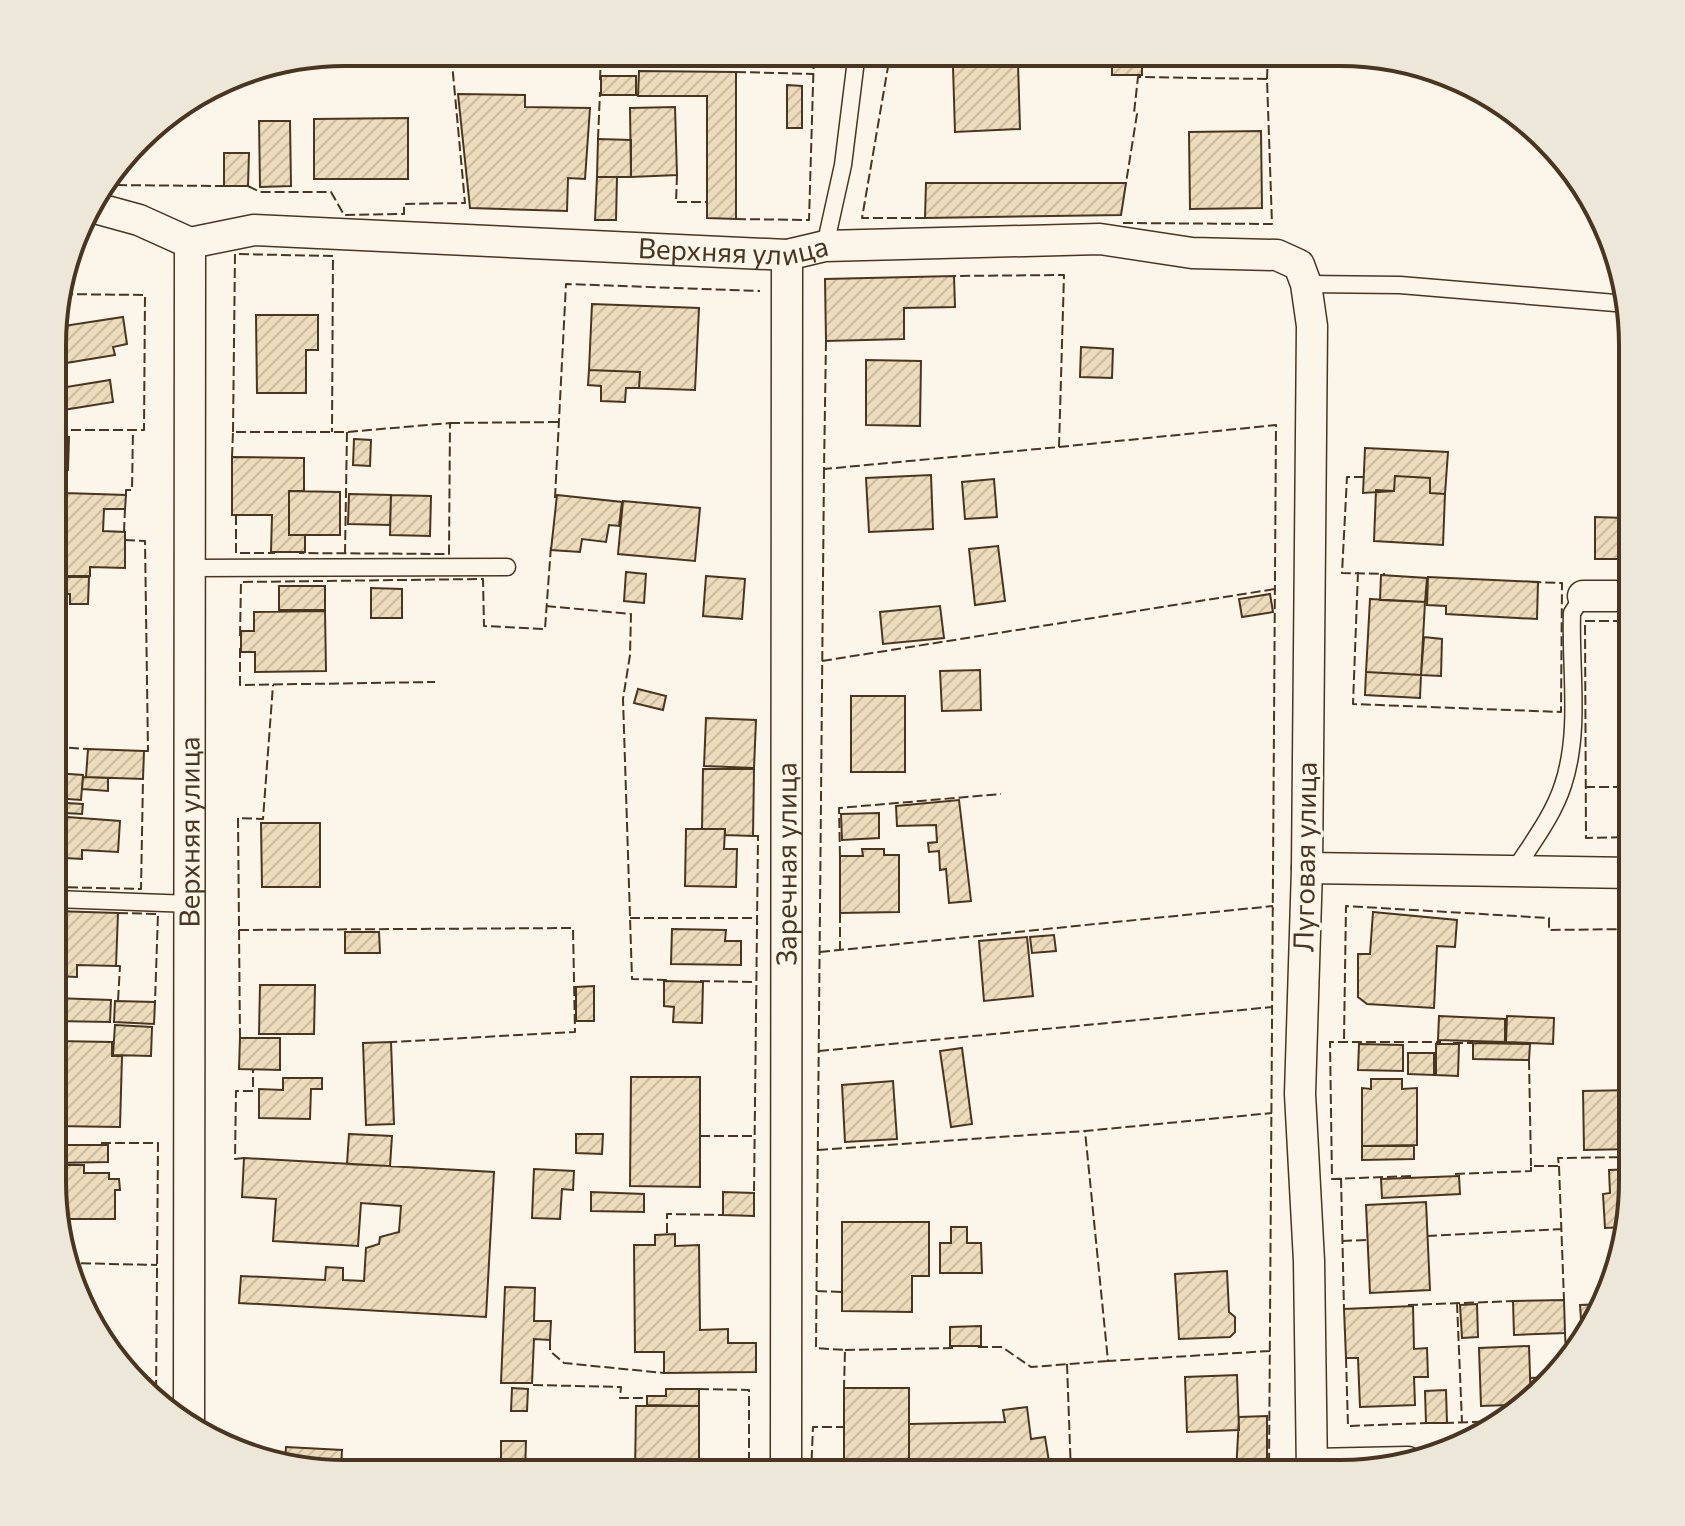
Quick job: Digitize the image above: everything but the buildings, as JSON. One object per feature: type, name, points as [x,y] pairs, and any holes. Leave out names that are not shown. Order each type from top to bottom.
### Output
[{"type":"street","points":[[101,210],[139,220],[190,243]]},
{"type":"street","name":"Верхняя улица","points":[[189,1412],[192,904],[190,243],[254,230],[787,255],[825,246],[1100,239],[1192,253],[1277,255],[1299,265],[1306,284]]},
{"type":"street","name":"Заречная улица","points":[[786,1460],[787,255]]},
{"type":"street","name":"Луговая улица","points":[[1306,284],[1312,326],[1307,868],[1300,1094],[1309,1261],[1312,1459]]},
{"type":"street","points":[[1583,596],[1618,596]]},
{"type":"street","points":[[1307,868],[1619,873]]},
{"type":"lane","points":[[825,246],[843,165],[855,67]]},
{"type":"lane","points":[[1306,284],[1400,285],[1615,303]]},
{"type":"lane","points":[[192,568],[507,567]]},
{"type":"lane","points":[[1514,871],[1545,824],[1563,785],[1572,743],[1572,613],[1583,596]]},
{"type":"lane","points":[[67,899],[192,904]]},
{"type":"fence","points":[[248,186],[260,192],[331,192],[344,215],[404,214],[404,204],[465,203],[452,67]]},
{"type":"fence","points":[[600,67],[600,80]]},
{"type":"fence","points":[[736,219],[809,220],[814,67]]},
{"type":"fence","points":[[888,67],[862,218],[925,218]]},
{"type":"fence","points":[[1267,67],[1267,79]]},
{"type":"fence","points":[[736,72],[813,74]]},
{"type":"fence","points":[[1123,223],[1272,224],[1267,79],[1138,77],[1134,113],[1137,114],[1126,183]]},
{"type":"fence","points":[[598,139],[600,92]]},
{"type":"fence","points":[[677,175],[676,202],[707,202]]},
{"type":"fence","points":[[117,185],[224,186]]},
{"type":"fence","points":[[233,432],[235,254],[333,256],[332,432]]},
{"type":"fence","points":[[826,341],[824,469],[1059,447],[1064,275],[954,276]]},
{"type":"fence","points":[[555,498],[566,284],[760,291]]},
{"type":"fence","points":[[66,430],[144,430],[145,295],[71,294]]},
{"type":"fence","points":[[450,423],[561,422]]},
{"type":"fence","points":[[232,457],[233,432],[347,432],[450,423],[449,554],[299,553]]},
{"type":"fence","points":[[1059,447],[1276,425],[1269,1459]]},
{"type":"fence","points":[[126,495],[126,490],[132,490],[133,430]]},
{"type":"fence","points":[[345,554],[347,432]]},
{"type":"fence","points":[[824,469],[816,1348],[845,1350],[844,1388]]},
{"type":"fence","points":[[1364,477],[1347,477],[1342,573],[1385,574]]},
{"type":"fence","points":[[124,532],[125,509]]},
{"type":"fence","points":[[236,515],[236,553],[275,553]]},
{"type":"fence","points":[[125,540],[145,541],[148,751],[144,751]]},
{"type":"fence","points":[[240,636],[241,582],[483,579],[484,626],[545,629],[551,546]]},
{"type":"fence","points":[[1358,572],[1353,704],[1561,712],[1562,583],[1532,582]]},
{"type":"fence","points":[[822,661],[1275,589]]},
{"type":"fence","points":[[546,606],[631,614],[630,655],[623,699],[632,979],[668,980]]},
{"type":"fence","points":[[1618,621],[1585,621],[1586,838],[1619,837]]},
{"type":"fence","points":[[240,648],[240,685],[435,682]]},
{"type":"fence","points":[[240,1038],[238,818],[263,819],[273,685]]},
{"type":"fence","points":[[66,748],[88,749]]},
{"type":"fence","points":[[67,887],[141,889],[143,779]]},
{"type":"fence","points":[[1585,787],[1619,787]]},
{"type":"fence","points":[[840,856],[839,808],[1001,794]]},
{"type":"fence","points":[[753,836],[758,836],[754,1193]]},
{"type":"fence","points":[[820,952],[1273,906]]},
{"type":"fence","points":[[1344,1039],[1346,906],[1549,918],[1549,930],[1619,929]]},
{"type":"fence","points":[[118,913],[158,914],[155,1002]]},
{"type":"fence","points":[[840,913],[840,951]]},
{"type":"fence","points":[[630,918],[757,918]]},
{"type":"fence","points":[[239,930],[573,928],[575,1032],[391,1042]]},
{"type":"fence","points":[[116,966],[120,966],[118,1001]]},
{"type":"fence","points":[[700,981],[756,982]]},
{"type":"fence","points":[[819,1051],[1272,1007]]},
{"type":"fence","points":[[1411,1176],[1332,1179],[1330,1042],[1441,1042]]},
{"type":"fence","points":[[1453,1043],[1473,1043]]},
{"type":"fence","points":[[1529,1060],[1531,1166]]},
{"type":"fence","points":[[244,1158],[235,1159],[236,1091],[253,1091],[253,1069]]},
{"type":"fence","points":[[1270,1351],[1108,1361],[1085,1131],[1272,1113]]},
{"type":"fence","points":[[818,1150],[1085,1131]]},
{"type":"fence","points":[[700,1136],[755,1136]]},
{"type":"fence","points":[[101,1143],[158,1143],[156,1386]]},
{"type":"fence","points":[[1455,1174],[1531,1171],[1531,1166],[1559,1166],[1558,1158],[1619,1157]]},
{"type":"fence","points":[[1559,1166],[1564,1300]]},
{"type":"fence","points":[[1341,1178],[1344,1309]]},
{"type":"fence","points":[[667,1233],[667,1214],[723,1215]]},
{"type":"fence","points":[[1427,1236],[1562,1229]]},
{"type":"fence","points":[[1342,1241],[1367,1240]]},
{"type":"fence","points":[[79,1263],[157,1265]]},
{"type":"fence","points":[[817,1291],[843,1292]]},
{"type":"fence","points":[[1408,1305],[1516,1301]]},
{"type":"fence","points":[[1457,1303],[1462,1422]]},
{"type":"fence","points":[[1565,1333],[1566,1345]]},
{"type":"fence","points":[[550,1340],[550,1351],[564,1363],[664,1373]]},
{"type":"fence","points":[[978,1347],[1002,1347],[1031,1367],[1108,1361]]},
{"type":"fence","points":[[845,1350],[954,1348]]},
{"type":"fence","points":[[1346,1358],[1348,1426],[1428,1423]]},
{"type":"fence","points":[[1067,1364],[1070,1459]]},
{"type":"fence","points":[[533,1385],[621,1387],[620,1398],[647,1398]]},
{"type":"fence","points":[[699,1389],[749,1390],[749,1460]]},
{"type":"fence","points":[[1444,1423],[1480,1422]]},
{"type":"fence","points":[[812,1460],[813,1427],[844,1427]]}]
